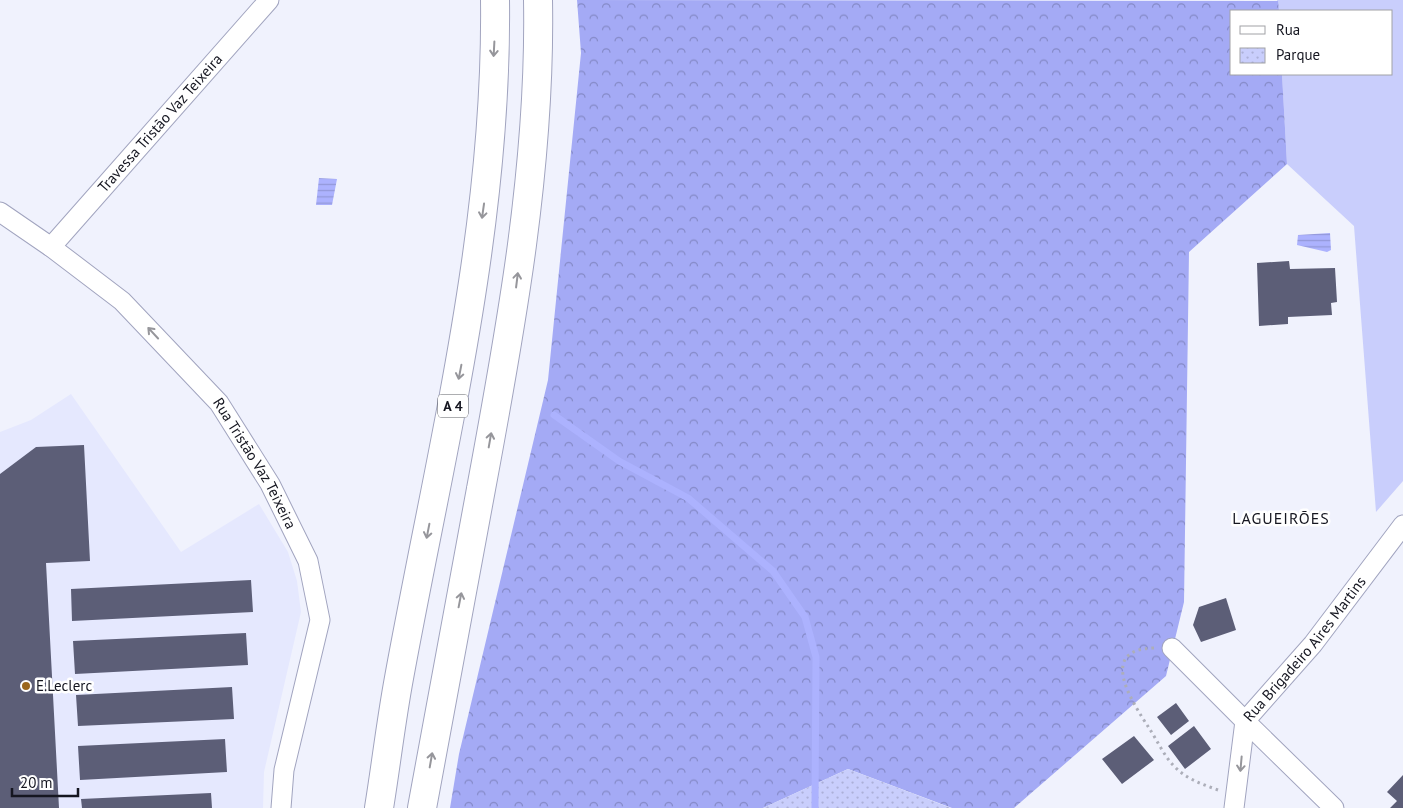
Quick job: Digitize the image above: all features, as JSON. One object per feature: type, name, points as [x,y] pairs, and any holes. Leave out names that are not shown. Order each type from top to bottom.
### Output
[{"type":"highway","name":"A 4","points":[[379,808],[399,679],[462,358],[486,185],[495,32],[495,0]]},
{"type":"highway","points":[[422,808],[512,324],[530,171],[539,44],[538,0]]},
{"type":"street","name":"Travessa Tristão Vaz Teixeira","points":[[51,247],[269,0]]},
{"type":"street","name":"Rua Tristão Vaz Teixeira","points":[[0,212],[51,247],[122,301],[219,403],[270,484],[308,561],[320,620],[284,770],[281,808]]},
{"type":"street","name":"Rua Brigadeiro Aires Martins","points":[[1324,805],[1244,721],[1319,638],[1403,525]]},
{"type":"street","points":[[1172,648],[1244,721],[1235,802]]},
{"type":"path","points":[[1172,648],[1150,648],[1136,651],[1128,656],[1122,668],[1125,687],[1172,765],[1185,776],[1235,802]]},
{"type":"shaded area","points":[[319,178],[337,179],[332,205],[316,205]]},
{"type":"shaded area","points":[[1330,233],[1331,250],[1327,252],[1297,245],[1298,235]]},
{"type":"shaded area","points":[[71,394],[181,552],[259,504],[288,552],[297,581],[301,612],[264,772],[263,808],[0,808],[0,432],[31,420]]},
{"type":"green space","points":[[577,0],[1278,1],[1279,10],[1230,10],[1230,75],[1282,75],[1287,164],[1189,252],[1184,602],[1166,676],[1014,808],[952,808],[848,769],[763,808],[450,808],[459,754],[548,380],[581,53]]},
{"type":"green space","points":[[1277,0],[1403,0],[1403,481],[1376,512],[1354,226],[1287,164],[1282,75],[1393,75],[1393,10],[1279,10]]},
{"type":"green space","points":[[848,769],[951,808],[763,808]]},
{"type":"building","points":[[1289,261],[1290,269],[1335,268],[1337,302],[1331,303],[1332,315],[1288,317],[1288,324],[1259,326],[1257,263]]},
{"type":"building","name":"E.Leclerc","points":[[84,445],[90,561],[46,563],[59,808],[0,808],[0,474],[36,447]]},
{"type":"building","points":[[251,580],[253,612],[72,621],[71,589]]},
{"type":"building","points":[[1226,598],[1236,630],[1201,642],[1193,625],[1199,607]]},
{"type":"building","points":[[246,633],[248,665],[75,674],[73,641]]},
{"type":"building","points":[[232,687],[234,719],[78,726],[76,695]]},
{"type":"building","points":[[1176,703],[1189,721],[1171,735],[1157,717]]},
{"type":"building","points":[[1194,726],[1211,749],[1185,769],[1168,746]]},
{"type":"building","points":[[1134,736],[1154,760],[1122,784],[1102,759]]},
{"type":"building","points":[[225,739],[227,772],[80,780],[78,746]]},
{"type":"building","points":[[1403,775],[1403,808],[1390,808],[1397,801],[1387,792]]},
{"type":"building","points":[[211,793],[212,808],[82,808],[81,799]]},
{"type":"waterway","points":[[554,415],[619,461],[688,498],[773,571],[805,617],[816,657],[815,808]]},
{"type":"place","name":"E.Leclerc","points":[[26,686]]},
{"type":"district","name":"LAGUEIRÕES","points":[[1281,518]]}]
